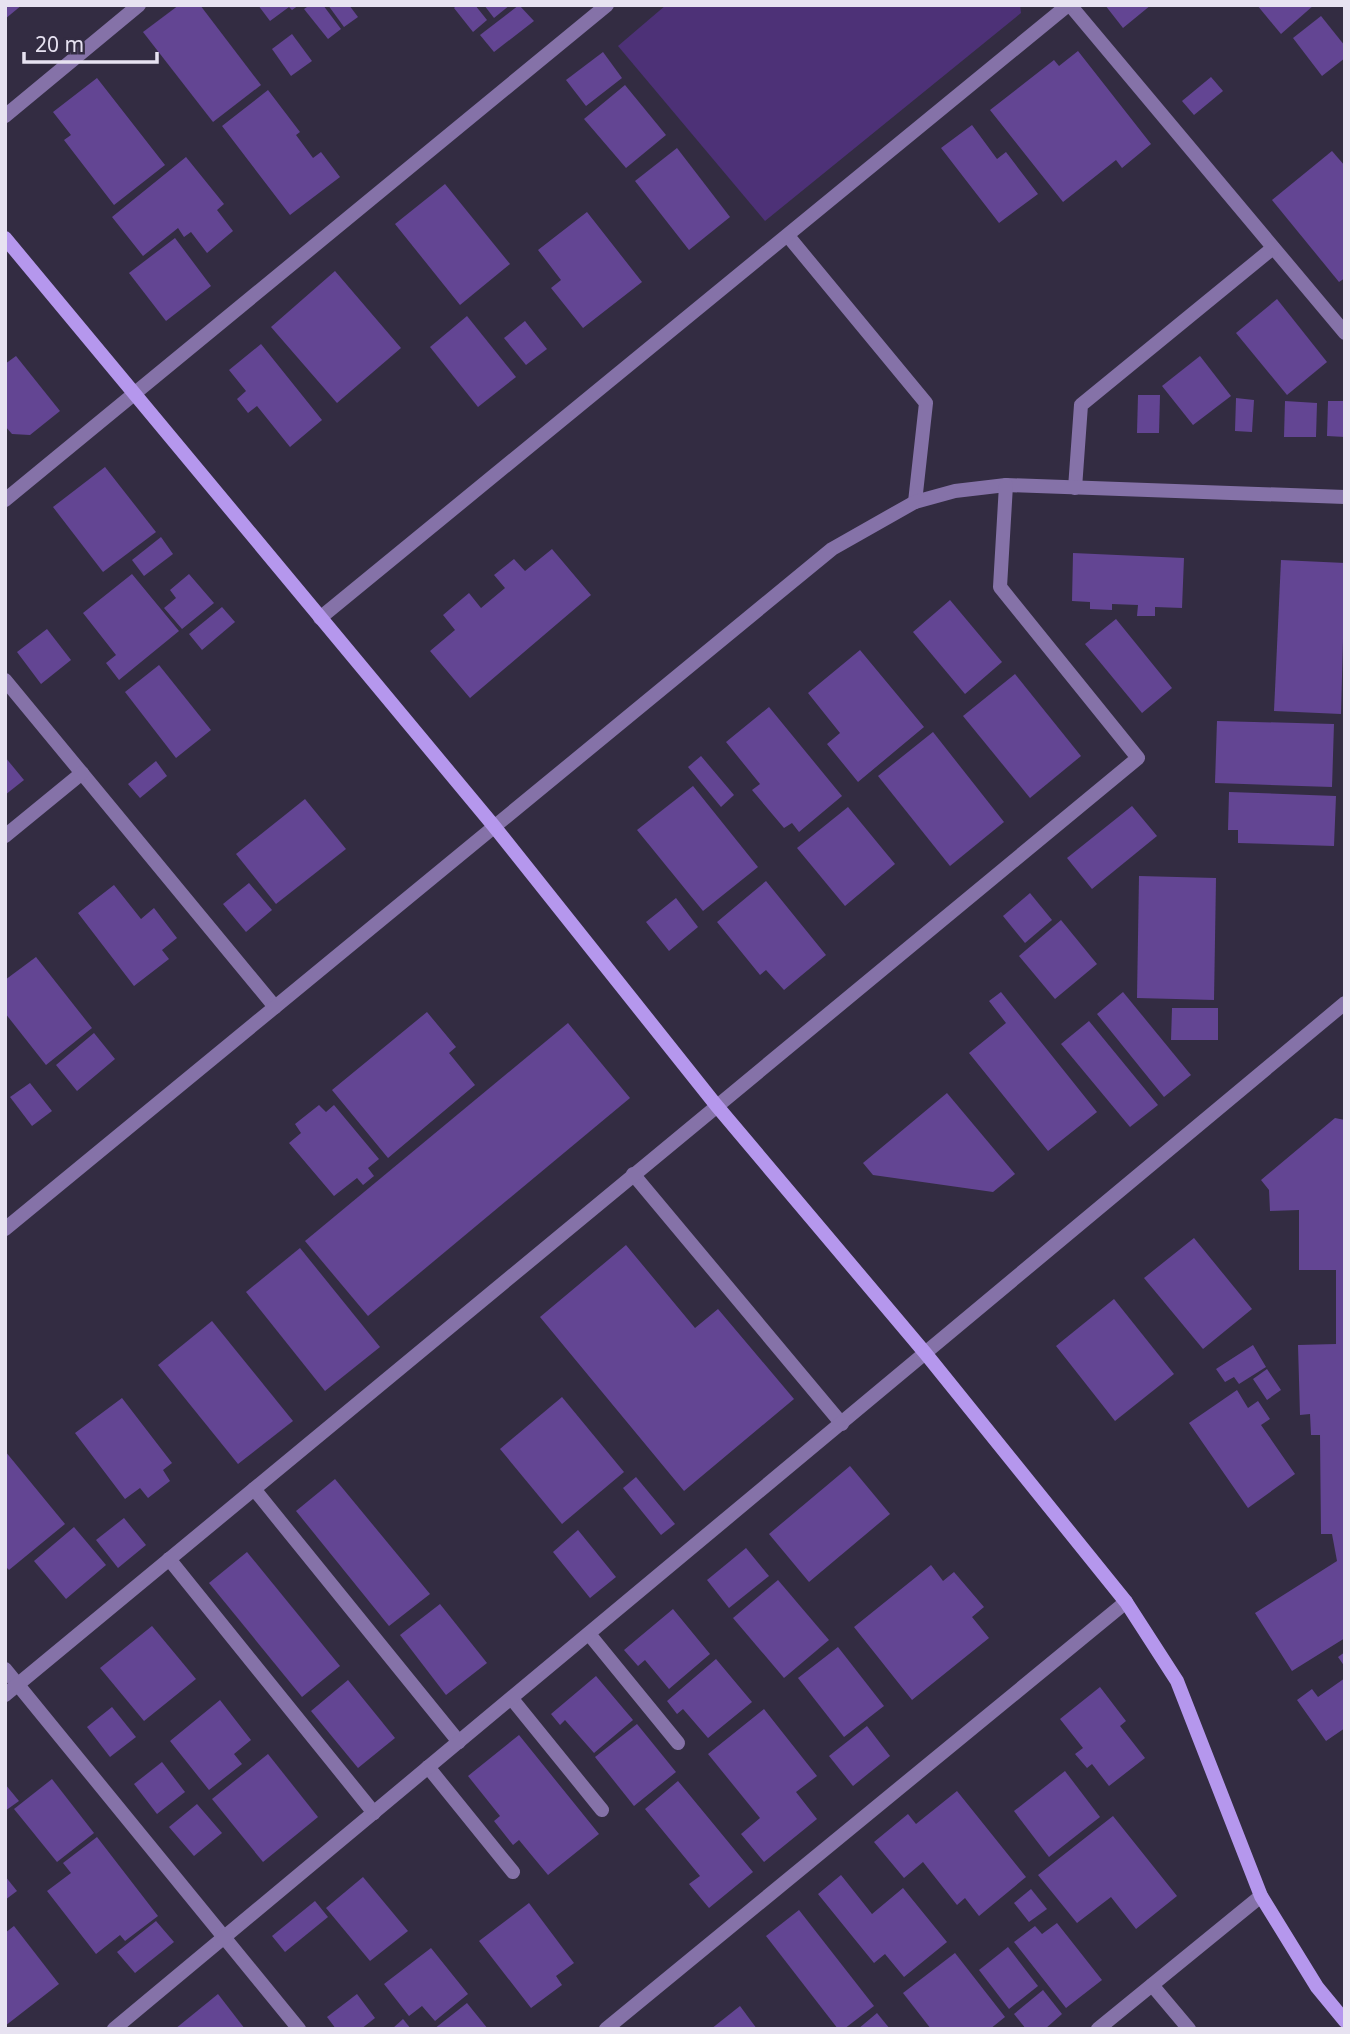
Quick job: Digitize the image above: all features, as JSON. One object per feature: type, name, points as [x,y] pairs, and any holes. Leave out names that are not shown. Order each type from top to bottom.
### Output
[{"type":"street","points":[[5,116],[139,5]]},
{"type":"street","points":[[5,500],[607,5]]},
{"type":"street","points":[[320,618],[1069,5],[1345,333]]},
{"type":"street","points":[[788,236],[926,403],[915,502]]},
{"type":"street","points":[[5,238],[493,825],[716,1105],[926,1354],[1126,1602],[1177,1681],[1218,1779],[1261,1896],[1317,1987],[1345,2021]]},
{"type":"street","points":[[1075,488],[1081,405],[1273,248]]},
{"type":"street","points":[[5,1695],[1138,758],[1000,587],[1006,485]]},
{"type":"street","points":[[5,1229],[493,825],[832,549],[915,502],[955,491],[1006,485],[1345,496]]},
{"type":"street","points":[[5,680],[275,1007]]},
{"type":"street","points":[[5,836],[82,773]]},
{"type":"street","points":[[114,2029],[1345,1003]]},
{"type":"street","points":[[633,1174],[842,1424]]},
{"type":"street","points":[[254,1489],[459,1742]]},
{"type":"street","points":[[169,1559],[374,1813]]},
{"type":"street","points":[[606,2029],[1126,1602]]},
{"type":"street","points":[[589,1634],[678,1743]]},
{"type":"street","points":[[5,1669],[299,2029]]},
{"type":"street","points":[[512,1699],[602,1810]]},
{"type":"street","points":[[428,1767],[513,1872]]},
{"type":"street","points":[[1098,2029],[1261,1896]]},
{"type":"street","points":[[1152,1986],[1189,2029]]},
{"type":"shaded area","points":[[666,5],[1020,5],[1021,13],[765,221],[618,46]]},
{"type":"building","points":[[5,5],[22,5],[5,19]]},
{"type":"building","points":[[179,5],[200,5],[261,85],[213,122],[143,32]]},
{"type":"building","points":[[258,5],[299,5],[292,10],[289,7],[270,21]]},
{"type":"building","points":[[310,5],[323,5],[341,29],[328,39],[304,9]]},
{"type":"building","points":[[328,5],[349,5],[358,17],[344,27]]},
{"type":"building","points":[[457,5],[475,5],[487,20],[473,32],[454,8]]},
{"type":"building","points":[[484,5],[510,5],[494,18]]},
{"type":"building","points":[[519,5],[534,21],[494,52],[480,35]]},
{"type":"building","points":[[1105,5],[1151,5],[1123,28]]},
{"type":"building","points":[[1257,5],[1314,5],[1281,34]]},
{"type":"building","points":[[1321,16],[1345,46],[1345,58],[1322,76],[1293,38]]},
{"type":"building","points":[[292,34],[312,61],[291,76],[272,49]]},
{"type":"building","points":[[1078,51],[1151,144],[1122,168],[1116,160],[1063,202],[990,110],[1054,60],[1059,66]]},
{"type":"building","points":[[603,52],[622,78],[586,106],[566,80]]},
{"type":"building","points":[[1211,77],[1223,91],[1194,115],[1182,101]]},
{"type":"building","points":[[97,78],[165,165],[114,205],[64,140],[71,135],[53,112]]},
{"type":"building","points":[[625,85],[666,135],[626,168],[584,119]]},
{"type":"building","points":[[268,90],[300,132],[296,135],[313,158],[321,152],[340,177],[290,215],[222,126]]},
{"type":"building","points":[[972,125],[997,159],[1006,152],[1038,194],[999,223],[941,148]]},
{"type":"building","points":[[677,148],[730,217],[689,250],[635,181]]},
{"type":"building","points":[[1332,151],[1345,166],[1345,278],[1339,282],[1272,200]]},
{"type":"building","points":[[186,157],[224,204],[217,210],[233,231],[207,253],[191,232],[184,237],[178,228],[143,256],[112,217]]},
{"type":"building","points":[[445,184],[510,264],[460,305],[395,224]]},
{"type":"building","points":[[587,212],[642,282],[583,328],[551,288],[561,280],[538,250]]},
{"type":"building","points":[[175,238],[211,286],[166,321],[129,273]]},
{"type":"building","points":[[335,271],[401,348],[337,403],[271,327]]},
{"type":"building","points":[[1277,299],[1327,362],[1287,395],[1236,333]]},
{"type":"building","points":[[467,316],[516,377],[478,407],[430,347]]},
{"type":"building","points":[[525,321],[547,349],[526,365],[504,338]]},
{"type":"building","points":[[261,344],[322,420],[290,447],[257,406],[248,413],[237,399],[246,391],[229,370]]},
{"type":"building","points":[[16,356],[60,411],[30,435],[12,434],[5,426],[5,364]]},
{"type":"building","points":[[1200,356],[1231,396],[1193,425],[1162,386]]},
{"type":"building","points":[[1138,395],[1160,395],[1159,433],[1137,433]]},
{"type":"building","points":[[1236,398],[1254,400],[1252,432],[1235,431]]},
{"type":"building","points":[[1285,401],[1317,403],[1316,437],[1284,437]]},
{"type":"building","points":[[1328,401],[1345,401],[1345,437],[1327,436]]},
{"type":"building","points":[[105,467],[156,532],[103,572],[53,507]]},
{"type":"building","points":[[161,537],[173,554],[144,576],[132,560]]},
{"type":"building","points":[[552,549],[591,595],[470,698],[430,651],[455,630],[443,615],[469,593],[481,608],[505,588],[494,575],[514,559],[525,571]]},
{"type":"building","points":[[1073,553],[1184,558],[1182,608],[1155,607],[1155,616],[1137,616],[1138,605],[1112,604],[1112,610],[1090,609],[1090,602],[1072,601]]},
{"type":"building","points":[[1281,560],[1345,563],[1341,714],[1274,711]]},
{"type":"building","points":[[132,574],[179,631],[119,680],[106,663],[116,655],[83,613]]},
{"type":"building","points":[[189,574],[214,603],[182,629],[164,608],[176,598],[170,590]]},
{"type":"building","points":[[950,600],[1002,662],[965,694],[913,632]]},
{"type":"building","points":[[222,607],[235,622],[202,650],[189,634]]},
{"type":"building","points":[[1116,619],[1172,688],[1142,713],[1085,644]]},
{"type":"building","points":[[47,629],[71,660],[41,684],[17,652]]},
{"type":"building","points":[[860,650],[924,727],[858,782],[827,744],[840,733],[808,693]]},
{"type":"building","points":[[159,665],[211,730],[176,758],[125,692]]},
{"type":"building","points":[[1015,674],[1081,756],[1030,798],[963,716]]},
{"type":"building","points":[[769,707],[842,796],[799,832],[792,823],[784,828],[752,790],[760,784],[726,742]]},
{"type":"building","points":[[1217,721],[1334,724],[1332,787],[1215,783]]},
{"type":"building","points":[[933,732],[1004,822],[950,866],[878,776]]},
{"type":"building","points":[[701,756],[734,795],[721,807],[688,767]]},
{"type":"building","points":[[5,757],[24,780],[5,795]]},
{"type":"building","points":[[156,761],[167,776],[140,798],[128,784]]},
{"type":"building","points":[[693,786],[758,867],[703,911],[637,830]]},
{"type":"building","points":[[1229,792],[1336,796],[1334,846],[1238,843],[1238,830],[1228,830]]},
{"type":"building","points":[[305,799],[346,849],[276,904],[236,854]]},
{"type":"building","points":[[1132,806],[1157,836],[1092,889],[1067,858]]},
{"type":"building","points":[[848,807],[895,864],[845,906],[797,848]]},
{"type":"building","points":[[1139,876],[1216,878],[1214,1000],[1137,998]]},
{"type":"building","points":[[766,881],[826,955],[784,990],[766,970],[760,975],[717,922]]},
{"type":"building","points":[[249,883],[272,910],[246,932],[223,904]]},
{"type":"building","points":[[114,885],[141,919],[154,908],[177,938],[162,950],[169,959],[134,986],[78,913]]},
{"type":"building","points":[[1030,893],[1052,920],[1025,943],[1003,916]]},
{"type":"building","points":[[676,898],[698,927],[669,951],[646,922]]},
{"type":"building","points":[[1061,920],[1097,964],[1055,999],[1019,956]]},
{"type":"building","points":[[36,957],[92,1028],[46,1065],[5,1013],[5,980]]},
{"type":"building","points":[[1001,992],[1097,1112],[1048,1151],[969,1053],[1006,1023],[989,1001]]},
{"type":"building","points":[[1123,992],[1191,1075],[1164,1097],[1097,1014]]},
{"type":"building","points":[[1172,1008],[1218,1008],[1218,1040],[1171,1040]]},
{"type":"building","points":[[427,1012],[456,1047],[449,1053],[475,1085],[388,1158],[332,1090]]},
{"type":"building","points":[[1089,1021],[1158,1105],[1130,1127],[1061,1044]]},
{"type":"building","points":[[568,1023],[630,1098],[368,1316],[305,1241]]},
{"type":"building","points":[[94,1033],[115,1059],[77,1091],[56,1065]]},
{"type":"building","points":[[30,1083],[52,1111],[32,1126],[10,1097]]},
{"type":"building","points":[[947,1093],[1015,1174],[993,1192],[873,1175],[863,1163]]},
{"type":"building","points":[[319,1105],[326,1112],[334,1105],[379,1159],[368,1168],[374,1176],[363,1185],[357,1178],[334,1196],[289,1143],[301,1133],[295,1124]]},
{"type":"building","points":[[1335,1118],[1345,1120],[1345,1638],[1292,1671],[1255,1613],[1337,1561],[1332,1534],[1321,1534],[1320,1435],[1311,1435],[1310,1414],[1300,1415],[1298,1345],[1336,1344],[1336,1270],[1299,1270],[1299,1210],[1270,1211],[1269,1190],[1261,1180]]},
{"type":"building","points":[[1194,1238],[1252,1309],[1203,1349],[1144,1278]]},
{"type":"building","points":[[626,1245],[695,1328],[718,1309],[794,1399],[684,1491],[540,1317]]},
{"type":"building","points":[[300,1248],[380,1347],[325,1391],[246,1292]]},
{"type":"building","points":[[1114,1299],[1174,1374],[1115,1421],[1056,1346]]},
{"type":"building","points":[[212,1321],[293,1421],[238,1464],[158,1365]]},
{"type":"building","points":[[1253,1345],[1266,1367],[1239,1384],[1234,1377],[1225,1382],[1216,1369]]},
{"type":"building","points":[[1267,1369],[1281,1390],[1267,1400],[1253,1379]]},
{"type":"building","points":[[1237,1390],[1248,1408],[1258,1401],[1270,1419],[1261,1425],[1295,1474],[1248,1508],[1189,1423]]},
{"type":"building","points":[[562,1397],[624,1472],[562,1524],[500,1449]]},
{"type":"building","points":[[122,1398],[172,1463],[163,1470],[170,1481],[148,1498],[140,1488],[125,1499],[75,1433]]},
{"type":"building","points":[[5,1451],[65,1524],[9,1570],[5,1566]]},
{"type":"building","points":[[850,1466],[890,1514],[809,1582],[769,1534]]},
{"type":"building","points":[[636,1477],[675,1524],[661,1535],[623,1488]]},
{"type":"building","points":[[335,1479],[430,1594],[389,1626],[296,1511]]},
{"type":"building","points":[[124,1518],[146,1545],[118,1568],[96,1540]]},
{"type":"building","points":[[74,1527],[106,1565],[66,1599],[34,1561]]},
{"type":"building","points":[[578,1530],[616,1577],[590,1598],[553,1552]]},
{"type":"building","points":[[746,1548],[769,1576],[729,1608],[707,1580]]},
{"type":"building","points":[[247,1552],[340,1666],[302,1697],[209,1583]]},
{"type":"building","points":[[931,1565],[943,1581],[954,1572],[984,1607],[972,1617],[989,1638],[912,1700],[854,1627]]},
{"type":"building","points":[[778,1580],[829,1640],[784,1678],[733,1618]]},
{"type":"building","points":[[440,1604],[487,1663],[446,1695],[400,1635]]},
{"type":"building","points":[[673,1609],[710,1654],[669,1689],[645,1660],[638,1666],[624,1650]]},
{"type":"building","points":[[152,1626],[196,1679],[144,1721],[100,1668]]},
{"type":"building","points":[[838,1647],[884,1706],[844,1737],[798,1678]]},
{"type":"building","points":[[1345,1652],[1345,1667],[1338,1657]]},
{"type":"building","points":[[716,1659],[752,1702],[708,1738],[683,1709],[677,1714],[667,1701]]},
{"type":"building","points":[[596,1676],[633,1720],[594,1753],[565,1720],[560,1725],[551,1714]]},
{"type":"building","points":[[1345,1678],[1345,1728],[1326,1741],[1297,1700],[1312,1689],[1318,1697]]},
{"type":"building","points":[[348,1680],[395,1738],[358,1768],[311,1711]]},
{"type":"building","points":[[1100,1687],[1126,1721],[1120,1726],[1145,1758],[1109,1786],[1092,1764],[1087,1768],[1075,1754],[1083,1748],[1060,1719]]},
{"type":"building","points":[[220,1700],[251,1740],[234,1754],[242,1764],[209,1790],[170,1741]]},
{"type":"building","points":[[112,1707],[136,1737],[110,1757],[87,1727]]},
{"type":"building","points":[[764,1709],[817,1776],[796,1792],[817,1819],[764,1862],[741,1834],[760,1818],[708,1754]]},
{"type":"building","points":[[637,1724],[676,1772],[634,1806],[595,1757]]},
{"type":"building","points":[[867,1726],[890,1756],[853,1786],[829,1756]]},
{"type":"building","points":[[519,1735],[599,1834],[548,1875],[519,1840],[513,1845],[494,1821],[500,1816],[468,1776]]},
{"type":"building","points":[[268,1754],[318,1817],[263,1862],[212,1799]]},
{"type":"building","points":[[162,1762],[185,1792],[157,1814],[134,1784]]},
{"type":"building","points":[[1065,1771],[1100,1817],[1049,1857],[1014,1811]]},
{"type":"building","points":[[52,1779],[94,1833],[57,1862],[14,1809]]},
{"type":"building","points":[[678,1781],[753,1872],[709,1908],[689,1884],[700,1876],[645,1809]]},
{"type":"building","points":[[5,1784],[19,1801],[5,1811]]},
{"type":"building","points":[[957,1791],[1026,1877],[979,1916],[965,1898],[957,1905],[923,1862],[904,1878],[874,1842],[908,1814],[916,1824]]},
{"type":"building","points":[[197,1804],[222,1833],[194,1856],[169,1827]]},
{"type":"building","points":[[1113,1816],[1177,1896],[1136,1929],[1111,1897],[1077,1923],[1038,1875]]},
{"type":"building","points":[[97,1837],[158,1916],[125,1941],[120,1935],[96,1954],[47,1891],[71,1873],[63,1863]]},
{"type":"building","points":[[841,1875],[872,1914],[903,1888],[947,1942],[904,1977],[885,1954],[874,1963],[818,1894]]},
{"type":"building","points":[[5,1876],[17,1891],[5,1900]]},
{"type":"building","points":[[363,1877],[408,1931],[370,1961],[326,1908]]},
{"type":"building","points":[[1031,1889],[1047,1909],[1029,1922],[1014,1903]]},
{"type":"building","points":[[315,1901],[328,1917],[285,1952],[272,1936]]},
{"type":"building","points":[[529,1903],[574,1963],[556,1976],[562,1985],[531,2008],[479,1941]]},
{"type":"building","points":[[799,1910],[874,2006],[844,2029],[838,2029],[766,1936]]},
{"type":"building","points":[[156,1921],[174,1942],[135,1973],[117,1952]]},
{"type":"building","points":[[1057,1923],[1102,1980],[1066,2008],[1014,1942],[1035,1926],[1042,1934]]},
{"type":"building","points":[[14,1926],[59,1984],[5,2026],[5,1933]]},
{"type":"building","points":[[1008,1947],[1038,1986],[1009,2009],[979,1970]]},
{"type":"building","points":[[431,1948],[468,1994],[435,2021],[422,2006],[409,2016],[384,1984]]},
{"type":"building","points":[[955,1953],[1005,2017],[990,2029],[931,2029],[903,1993]]},
{"type":"building","points":[[1043,1990],[1062,2014],[1045,2029],[1026,2029],[1014,2014]]},
{"type":"building","points":[[218,1994],[245,2029],[175,2029]]},
{"type":"building","points":[[357,1994],[375,2018],[361,2029],[336,2029],[327,2017]]},
{"type":"building","points":[[467,2003],[488,2029],[434,2029]]},
{"type":"building","points":[[740,2006],[757,2029],[711,2029]]},
{"type":"building","points":[[877,2013],[890,2029],[858,2029]]},
{"type":"building","points":[[403,2019],[411,2029],[392,2029]]}]
